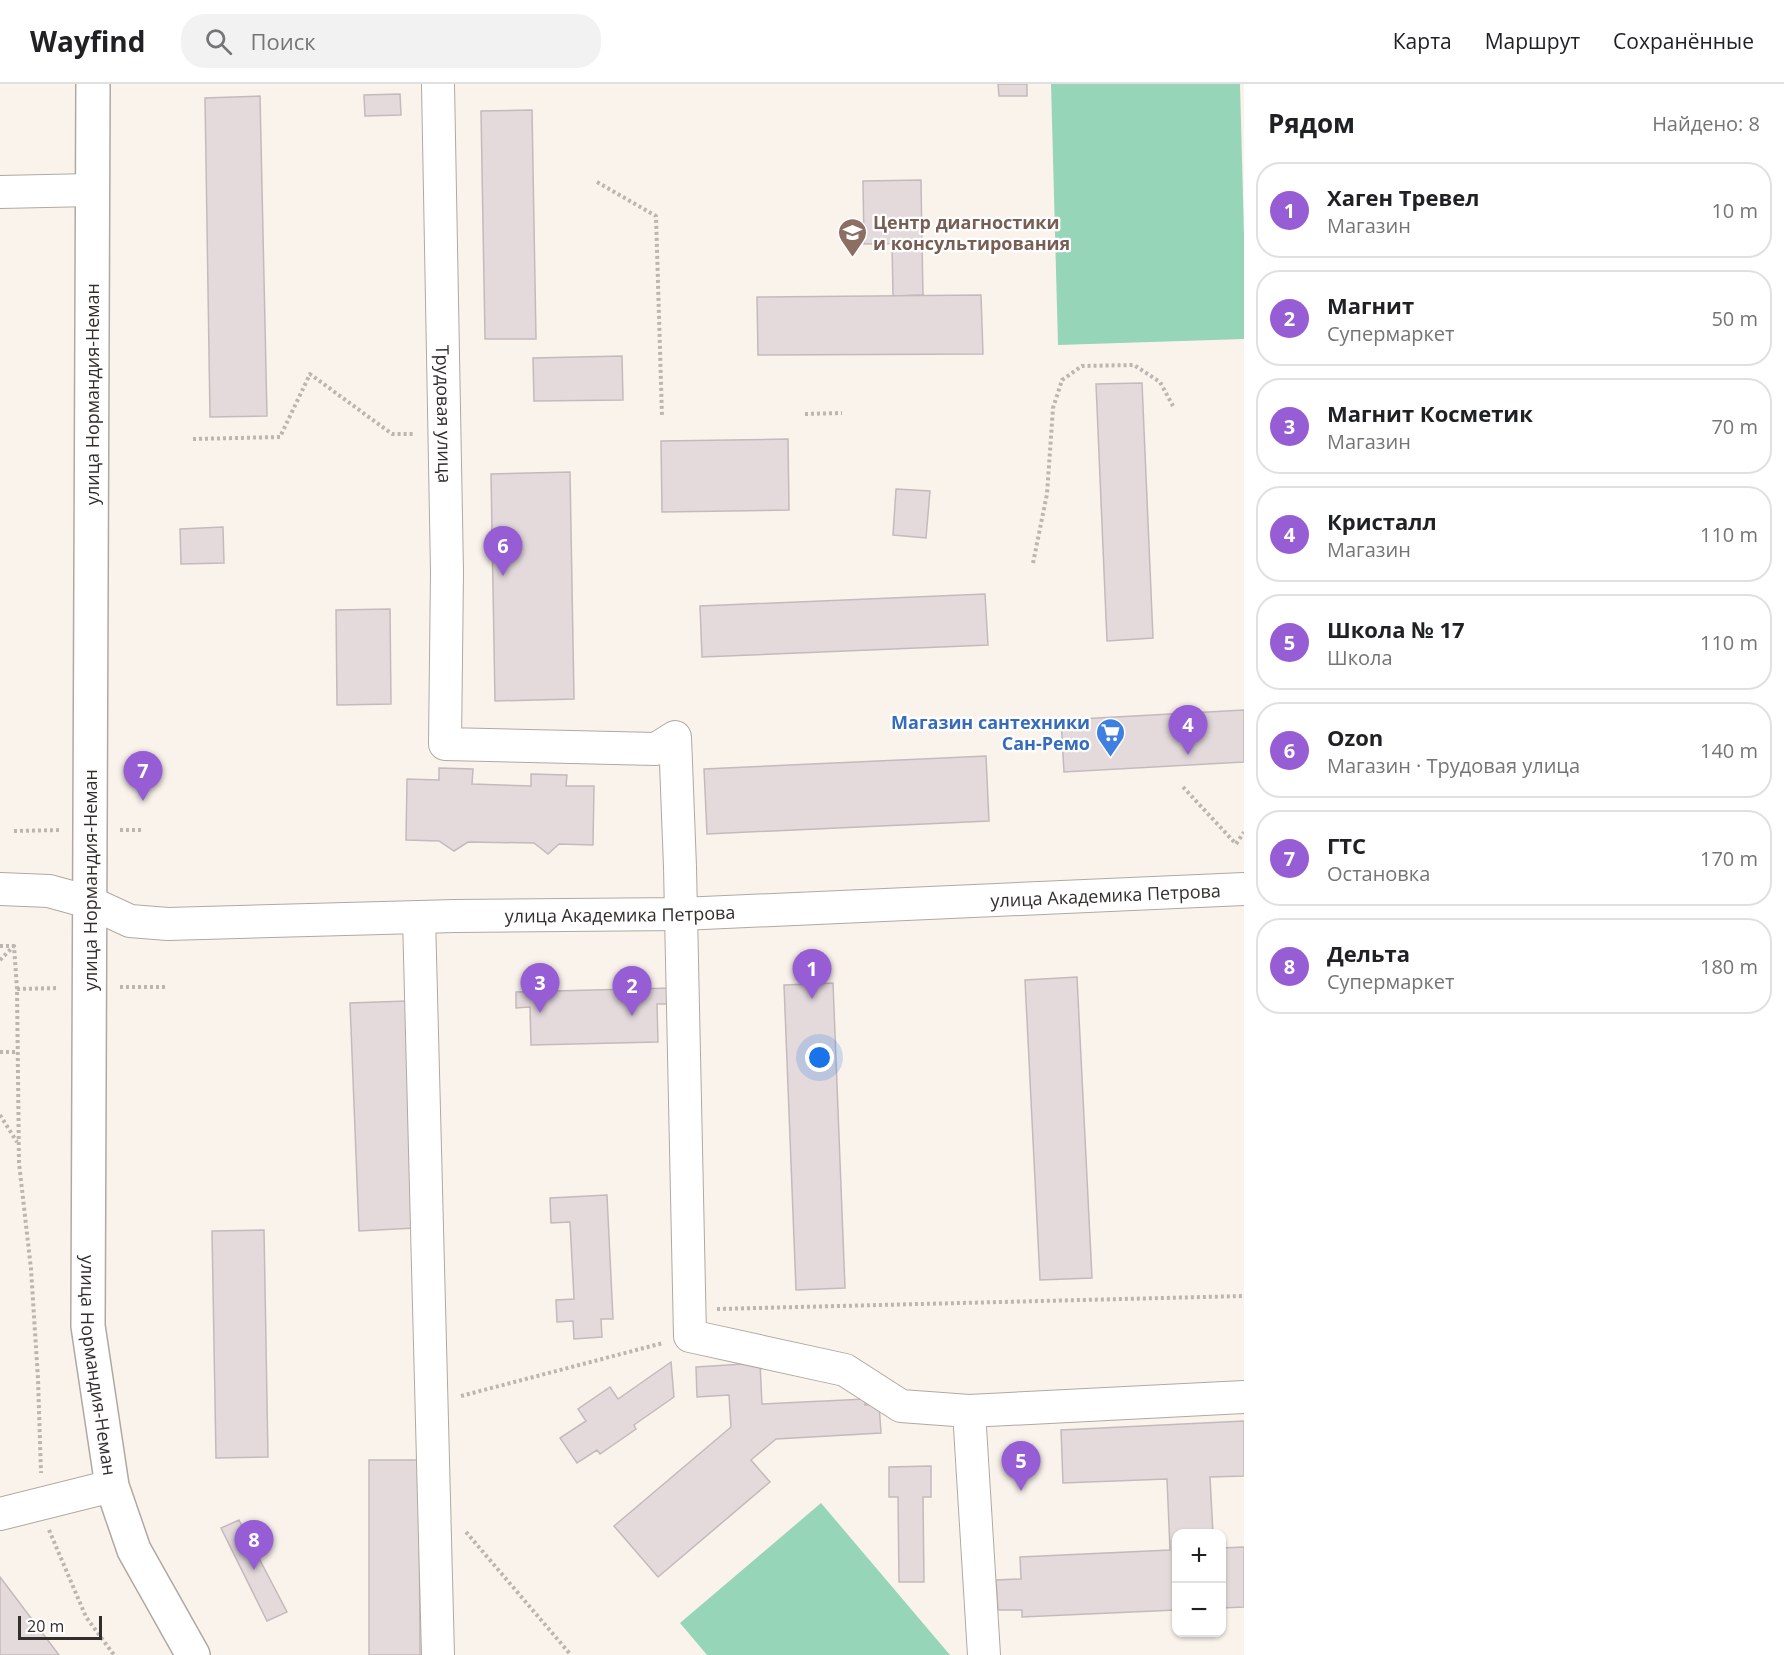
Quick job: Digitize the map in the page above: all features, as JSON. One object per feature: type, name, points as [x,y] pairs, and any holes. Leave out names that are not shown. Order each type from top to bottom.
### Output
[{"type":"main road","name":"улица Нормандия-Неман","points":[[93,84],[88,1326],[112,1486],[134,1550],[193,1655]]},
{"type":"street","name":"Трудовая улица","points":[[438,84],[447,572],[445,744],[656,749],[675,737],[681,914]]},
{"type":"street","points":[[0,192],[92,190]]},
{"type":"street","name":"улица Академика Петрова","points":[[0,889],[49,891],[89,902],[130,921],[168,924],[419,917],[681,914],[1244,889]]},
{"type":"street","points":[[681,914],[690,1323],[845,1370],[901,1406],[969,1411],[1244,1397]]},
{"type":"street","points":[[419,917],[438,1655]]},
{"type":"street","points":[[969,1411],[984,1655]]},
{"type":"street","points":[[0,1514],[112,1486]]},
{"type":"path","points":[[597,183],[656,216],[662,416]]},
{"type":"path","points":[[1033,564],[1047,494],[1053,408],[1062,380],[1082,366],[1134,365],[1160,382],[1173,406]]},
{"type":"path","points":[[193,439],[280,437],[310,374],[392,434],[445,434]]},
{"type":"path","points":[[805,414],[842,413]]},
{"type":"path","points":[[1183,787],[1236,844],[1244,832]]},
{"type":"path","points":[[0,946],[14,946]]},
{"type":"path","points":[[0,960],[14,946]]},
{"type":"path","points":[[14,946],[17,989],[18,1143],[31,1269],[38,1379],[42,1514],[86,1617],[114,1655]]},
{"type":"path","points":[[17,989],[168,987]]},
{"type":"path","points":[[0,1052],[17,1052]]},
{"type":"path","points":[[0,1115],[18,1143]]},
{"type":"path","points":[[432,1404],[690,1323],[1244,1296]]},
{"type":"path","points":[[464,1531],[571,1655]]},
{"type":"green space","points":[[1051,84],[1240,84],[1244,339],[1058,345]]},
{"type":"green space","points":[[821,1503],[950,1655],[707,1655],[680,1623]]},
{"type":"building","points":[[998,84],[1027,84],[1027,96],[999,96]]},
{"type":"building","points":[[400,94],[401,115],[365,116],[364,95]]},
{"type":"building","points":[[260,96],[267,416],[210,417],[205,98]]},
{"type":"building","points":[[532,110],[536,339],[485,339],[481,111]]},
{"type":"building","points":[[921,180],[922,243],[864,244],[863,181]]},
{"type":"building","points":[[892,243],[922,243],[923,295],[893,296]]},
{"type":"building","points":[[981,295],[983,354],[758,355],[757,297]]},
{"type":"building","points":[[622,356],[623,400],[534,401],[533,358]]},
{"type":"building","points":[[1142,383],[1153,638],[1107,641],[1096,384]]},
{"type":"building","points":[[788,439],[789,510],[662,512],[661,441]]},
{"type":"building","points":[[570,472],[574,699],[495,701],[491,474]]},
{"type":"building","points":[[896,489],[930,491],[926,538],[893,535]]},
{"type":"building","points":[[223,527],[224,563],[181,564],[180,529]]},
{"type":"building","points":[[985,594],[988,645],[702,657],[700,606]]},
{"type":"building","points":[[390,609],[391,704],[337,705],[336,610]]},
{"type":"building","points":[[1244,710],[1244,762],[1064,772],[1061,720]]},
{"type":"building","points":[[986,756],[989,821],[707,834],[704,769]]},
{"type":"building","points":[[439,768],[473,769],[472,784],[531,786],[531,774],[567,775],[566,786],[594,786],[593,845],[559,844],[548,854],[534,843],[468,842],[454,851],[439,841],[406,840],[407,779],[439,780]]},
{"type":"building","points":[[1077,977],[1092,1278],[1040,1280],[1025,980]]},
{"type":"building","points":[[833,983],[845,1288],[796,1290],[784,985]]},
{"type":"building","points":[[671,988],[671,1004],[657,1004],[658,1042],[531,1045],[530,1007],[516,1008],[516,992]]},
{"type":"building","points":[[406,1001],[415,1228],[359,1231],[350,1003]]},
{"type":"building","points":[[607,1195],[613,1319],[601,1319],[602,1337],[574,1339],[573,1321],[557,1322],[556,1300],[574,1299],[570,1222],[551,1223],[550,1198]]},
{"type":"building","points":[[264,1230],[268,1457],[216,1458],[212,1231]]},
{"type":"building","points":[[671,1362],[674,1397],[634,1425],[636,1429],[600,1454],[597,1450],[577,1463],[560,1438],[586,1421],[578,1409],[610,1387],[618,1399]]},
{"type":"building","points":[[760,1363],[762,1404],[865,1399],[865,1405],[879,1404],[881,1433],[776,1439],[751,1460],[770,1482],[658,1577],[614,1526],[731,1427],[729,1395],[697,1397],[696,1367]]},
{"type":"building","points":[[1244,1421],[1244,1476],[1210,1477],[1213,1529],[1172,1529],[1172,1610],[1022,1617],[1022,1610],[998,1610],[996,1580],[1021,1579],[1020,1557],[1170,1550],[1167,1479],[1063,1483],[1061,1430]]},
{"type":"building","points":[[369,1460],[419,1460],[420,1655],[369,1655]]},
{"type":"building","points":[[931,1466],[931,1497],[923,1497],[924,1582],[899,1582],[898,1497],[889,1497],[889,1467]]},
{"type":"building","points":[[239,1520],[287,1612],[267,1621],[221,1528]]},
{"type":"building","points":[[1244,1547],[1244,1607],[1226,1608],[1226,1548]]},
{"type":"building","points":[[0,1577],[59,1655],[0,1655]]},
{"type":"place","name":"Центр диагностики и консультирования","points":[[852,258]]},
{"type":"place","name":"Ozon","points":[[503,576]]},
{"type":"place","name":"Кристалл","points":[[1188,755]]},
{"type":"place","name":"Магазин сантехники Сан-Ремо","points":[[1111,758]]},
{"type":"place","name":"ГТС","points":[[143,801]]},
{"type":"place","name":"Хаген Тревел","points":[[812,999]]},
{"type":"place","name":"Магнит Косметик","points":[[540,1013]]},
{"type":"place","name":"Магнит","points":[[632,1016]]},
{"type":"place","name":"Школа № 17","points":[[1021,1491]]},
{"type":"place","name":"Дельта","points":[[254,1570]]}]
